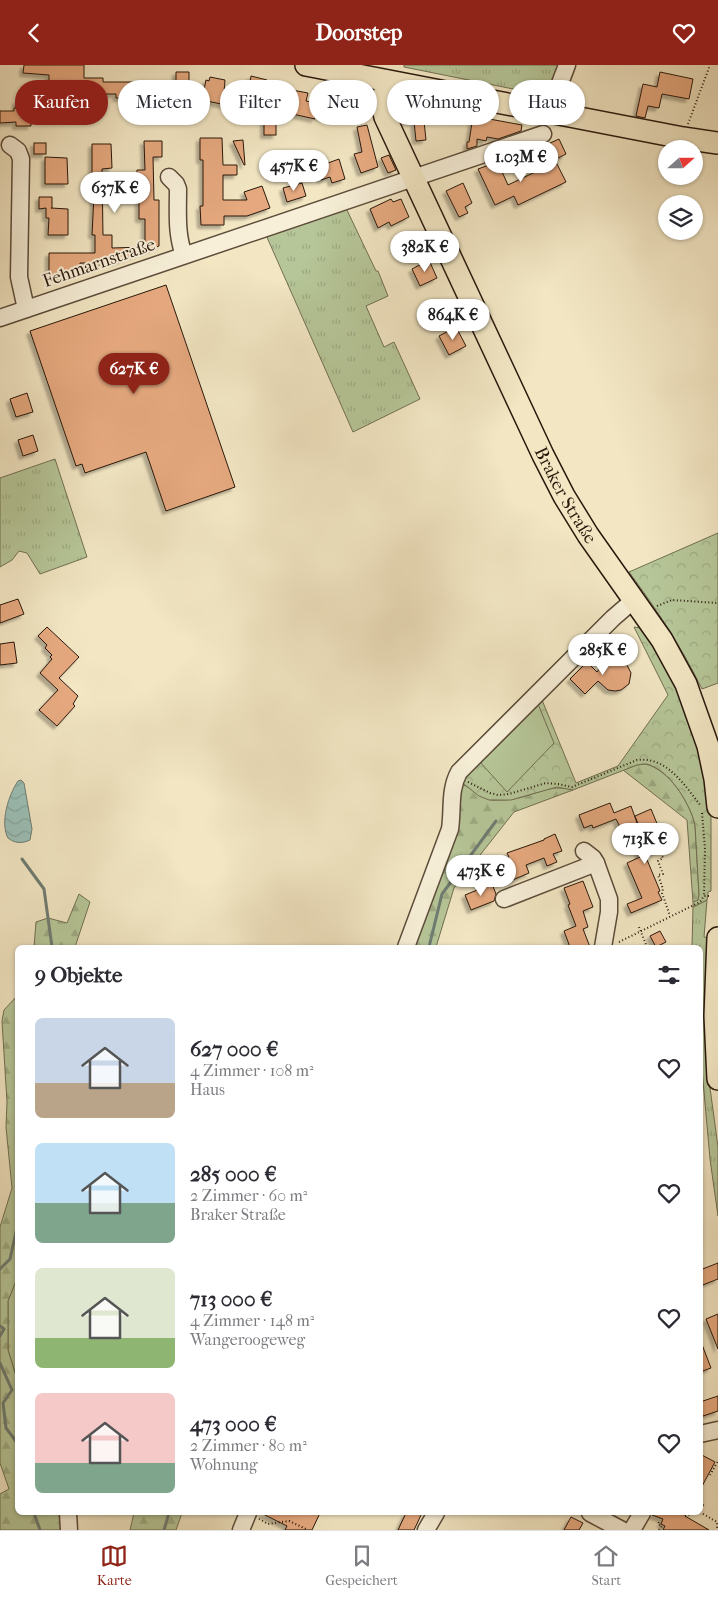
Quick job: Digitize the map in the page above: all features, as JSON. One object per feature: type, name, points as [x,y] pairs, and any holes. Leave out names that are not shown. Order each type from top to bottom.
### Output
[{"type":"main road","points":[[306,65],[387,81]]},
{"type":"main road","name":"Braker Straße","points":[[387,85],[383,99],[383,111],[387,120]]},
{"type":"main road","points":[[585,119],[718,143]]},
{"type":"main road","name":"Braker Straße","points":[[390,125],[553,474],[588,535],[662,640],[686,684],[708,746],[715,779],[707,805]]},
{"type":"main road","points":[[718,938],[718,1079]]},
{"type":"street","points":[[561,80],[567,65]]},
{"type":"street","points":[[414,177],[543,134]]},
{"type":"street","name":"Fehmarnstraße","points":[[10,145],[18,151],[21,159],[19,277],[26,309]]},
{"type":"street","name":"Fehmarnstraße","points":[[169,177],[178,189],[178,233],[184,255]]},
{"type":"street","name":"Fehmarnstraße","points":[[0,318],[414,177]]},
{"type":"street","points":[[407,945],[450,829],[452,793],[454,781],[459,772],[613,618],[639,605]]},
{"type":"street","points":[[584,851],[596,863],[609,899],[610,945]]},
{"type":"street","points":[[504,899],[596,863]]},
{"type":"street","points":[[703,1433],[718,1430]]},
{"type":"street","points":[[68,1515],[69,1530]]},
{"type":"street","points":[[241,1530],[247,1515]]},
{"type":"street","points":[[426,1530],[435,1515]]},
{"type":"street","points":[[594,1515],[622,1530]]},
{"type":"street","points":[[632,1530],[641,1515]]},
{"type":"path","points":[[683,138],[710,65]]},
{"type":"path","points":[[639,605],[672,600],[718,603]]},
{"type":"path","points":[[454,781],[461,780],[490,793],[509,795],[546,783],[576,786],[642,759],[668,768],[707,805],[704,896],[700,902],[610,945]]},
{"type":"path","points":[[641,834],[655,828],[664,850],[660,851],[663,859],[658,861],[662,873],[658,875],[670,916]]},
{"type":"path","points":[[704,896],[710,896]]},
{"type":"path","points":[[639,927],[646,945]]},
{"type":"path","points":[[710,1475],[718,1461]]},
{"type":"path","points":[[703,1513],[717,1521],[717,1530]]},
{"type":"path","points":[[252,1515],[268,1524],[289,1521],[308,1530]]},
{"type":"path","points":[[660,1520],[658,1524],[662,1526],[660,1530]]},
{"type":"green space","points":[[404,65],[560,65],[554,80],[509,80],[509,88],[499,86],[499,80],[469,80],[404,67]]},
{"type":"green space","points":[[346,208],[376,271],[378,271],[388,296],[366,306],[384,347],[394,342],[420,399],[353,432],[266,235]]},
{"type":"green space","points":[[55,459],[87,557],[40,574],[27,553],[19,551],[12,560],[0,567],[0,478]]},
{"type":"green space","points":[[718,533],[718,683],[702,689],[668,629],[629,572]]},
{"type":"green space","points":[[634,627],[648,629],[693,720],[711,804],[711,891],[708,892],[707,900],[693,907],[693,902],[698,900],[699,895],[693,817],[680,791],[667,776],[650,765],[637,765],[573,790],[557,787],[511,800],[489,800],[479,796],[464,784],[457,783],[540,695],[576,783],[618,766],[668,695]]},
{"type":"green space","points":[[538,704],[554,743],[507,792],[480,762]]},
{"type":"green space","points":[[645,764],[654,767],[670,780],[683,797],[692,816],[695,825],[699,895],[698,900],[693,902],[687,820],[623,770]]},
{"type":"green space","points":[[457,783],[490,800],[510,800],[554,788],[573,790],[514,812],[454,888],[437,945],[410,945]]},
{"type":"green space","points":[[79,894],[90,902],[76,945],[34,945],[36,922],[48,918],[67,923]]},
{"type":"green space","points":[[707,900],[704,937],[709,938],[708,1073],[718,1147],[718,1216],[710,1159],[703,1081],[703,945],[692,945],[693,907]]},
{"type":"green space","points":[[15,998],[15,1284],[8,1301],[8,1350],[15,1373],[15,1515],[65,1515],[65,1530],[0,1530],[0,1494],[9,1489],[0,1463],[0,1227],[12,1188],[6,1127],[7,1102],[2,1021],[4,1010]]},
{"type":"green space","points":[[15,1282],[15,1373],[8,1350],[8,1301]]},
{"type":"green space","points":[[134,1515],[181,1515],[176,1530],[130,1530]]},
{"type":"water","points":[[21,780],[24,783],[32,829],[30,840],[15,842],[8,838],[5,817],[14,787]]},
{"type":"building","points":[[24,65],[84,65],[84,78],[103,78],[103,80],[49,80],[49,75],[23,73]]},
{"type":"building","points":[[176,72],[189,72],[189,80],[176,80]]},
{"type":"building","points":[[660,72],[693,79],[689,99],[662,94],[659,108],[648,106],[645,118],[636,116],[643,84],[657,87]]},
{"type":"building","points":[[251,76],[267,80],[250,80]]},
{"type":"building","points":[[210,77],[225,80],[220,80],[220,104],[210,102]]},
{"type":"building","points":[[108,82],[118,82],[118,98],[116,98],[116,94],[108,94]]},
{"type":"building","points":[[299,91],[308,93],[306,101],[309,102],[309,118],[299,115]]},
{"type":"building","points":[[14,108],[15,122],[0,123],[0,111],[14,111]]},
{"type":"building","points":[[499,121],[509,123],[509,125],[522,125],[521,131],[498,139],[487,137],[486,141],[477,139],[477,146],[467,149],[467,142],[469,142],[472,125],[499,125]]},
{"type":"building","points":[[264,125],[276,125],[276,135],[264,135]]},
{"type":"building","points":[[367,125],[378,167],[361,173],[354,154],[362,152],[357,127]]},
{"type":"building","points":[[414,125],[424,125],[426,140],[416,141]]},
{"type":"building","points":[[200,138],[222,138],[223,165],[237,165],[237,175],[223,175],[223,200],[247,200],[244,192],[262,186],[270,208],[247,216],[224,216],[224,225],[201,225],[200,206],[203,206],[203,160],[200,160]]},
{"type":"building","points":[[559,139],[566,154],[556,159],[548,144]]},
{"type":"building","points":[[243,140],[245,165],[233,141]]},
{"type":"building","points":[[144,141],[162,141],[162,157],[153,157],[154,200],[159,200],[159,246],[112,263],[80,263],[80,271],[67,271],[67,277],[49,277],[49,253],[95,253],[95,235],[92,235],[94,195],[92,195],[92,144],[111,144],[112,168],[102,169],[103,235],[112,235],[112,248],[145,247],[145,219],[139,219],[139,189],[137,189],[137,170],[145,170]]},
{"type":"building","points":[[34,143],[46,143],[46,154],[34,154]]},
{"type":"building","points":[[389,155],[396,170],[388,173],[381,158]]},
{"type":"building","points":[[45,157],[67,158],[68,184],[45,184]]},
{"type":"building","points":[[339,159],[345,179],[332,183],[330,177],[321,180],[317,167]]},
{"type":"building","points":[[556,162],[566,182],[518,205],[514,196],[495,205],[478,169],[489,165],[490,167],[498,163],[508,185]]},
{"type":"building","points":[[302,183],[306,196],[287,202],[283,188]]},
{"type":"building","points":[[463,183],[472,203],[465,207],[468,213],[459,217],[446,191]]},
{"type":"building","points":[[39,197],[52,197],[51,208],[68,209],[68,235],[48,235],[49,218],[46,218],[46,208],[39,209]]},
{"type":"building","points":[[391,199],[393,202],[401,199],[409,217],[391,226],[389,222],[378,228],[370,209]]},
{"type":"building","points":[[429,260],[437,278],[420,286],[412,269]]},
{"type":"building","points":[[166,285],[235,487],[166,511],[146,452],[85,473],[82,464],[76,466],[30,331]]},
{"type":"building","points":[[456,327],[466,346],[449,355],[439,336]]},
{"type":"building","points":[[27,393],[33,412],[16,417],[10,399]]},
{"type":"building","points":[[33,435],[38,451],[23,456],[18,440]]},
{"type":"building","points":[[18,599],[24,614],[0,623],[0,605]]},
{"type":"building","points":[[47,627],[79,657],[59,678],[78,696],[73,704],[75,706],[57,726],[39,710],[58,690],[40,673],[52,659],[50,657],[52,655],[45,648],[47,645],[38,636]]},
{"type":"building","points":[[14,642],[17,663],[0,665],[0,644]]},
{"type":"building","points":[[615,659],[626,663],[631,673],[629,684],[621,690],[608,690],[598,681],[585,694],[570,679],[587,662],[597,672],[606,661]]},
{"type":"building","points":[[610,803],[614,813],[631,806],[637,823],[621,829],[616,819],[593,828],[592,825],[584,828],[579,815]]},
{"type":"building","points":[[651,809],[658,826],[650,829],[659,850],[645,855],[662,900],[631,913],[627,904],[642,898],[627,863],[640,857],[636,846],[645,842],[635,816]]},
{"type":"building","points":[[555,834],[562,851],[553,854],[557,862],[547,866],[544,858],[526,865],[529,873],[510,881],[507,872],[495,877],[490,865],[509,857],[507,853],[544,840]]},
{"type":"building","points":[[583,881],[593,907],[583,911],[588,927],[583,929],[589,945],[569,945],[564,931],[576,926],[564,888]]},
{"type":"building","points":[[492,884],[496,894],[494,901],[471,910],[465,895]]},
{"type":"building","points":[[660,931],[666,942],[655,945],[650,936]]},
{"type":"building","points":[[718,1263],[718,1279],[703,1285],[703,1269]]},
{"type":"building","points":[[718,1314],[718,1349],[706,1319]]},
{"type":"building","points":[[703,1347],[711,1368],[703,1371]]},
{"type":"building","points":[[718,1396],[718,1411],[703,1416],[703,1401]]},
{"type":"building","points":[[703,1456],[715,1462],[703,1484]]},
{"type":"building","points":[[265,1515],[319,1515],[312,1530],[285,1530],[287,1526]]},
{"type":"building","points":[[405,1515],[421,1515],[414,1530],[398,1530]]},
{"type":"building","points":[[652,1515],[686,1515],[709,1530],[663,1530],[665,1526],[661,1524],[663,1519]]},
{"type":"building","points":[[571,1517],[583,1523],[579,1530],[564,1530]]},
{"type":"waterway","points":[[429,945],[442,894],[496,821]]},
{"type":"waterway","points":[[22,859],[44,889],[52,945]]},
{"type":"waterway","points":[[0,1269],[10,1259],[15,1236]]},
{"type":"waterway","points":[[0,1326],[4,1329],[0,1336]]},
{"type":"waterway","points":[[0,1363],[12,1390],[3,1403],[6,1428],[15,1440]]},
{"type":"waterway","points":[[35,1515],[40,1530]]},
{"type":"waterway","points":[[164,1530],[168,1515]]}]
